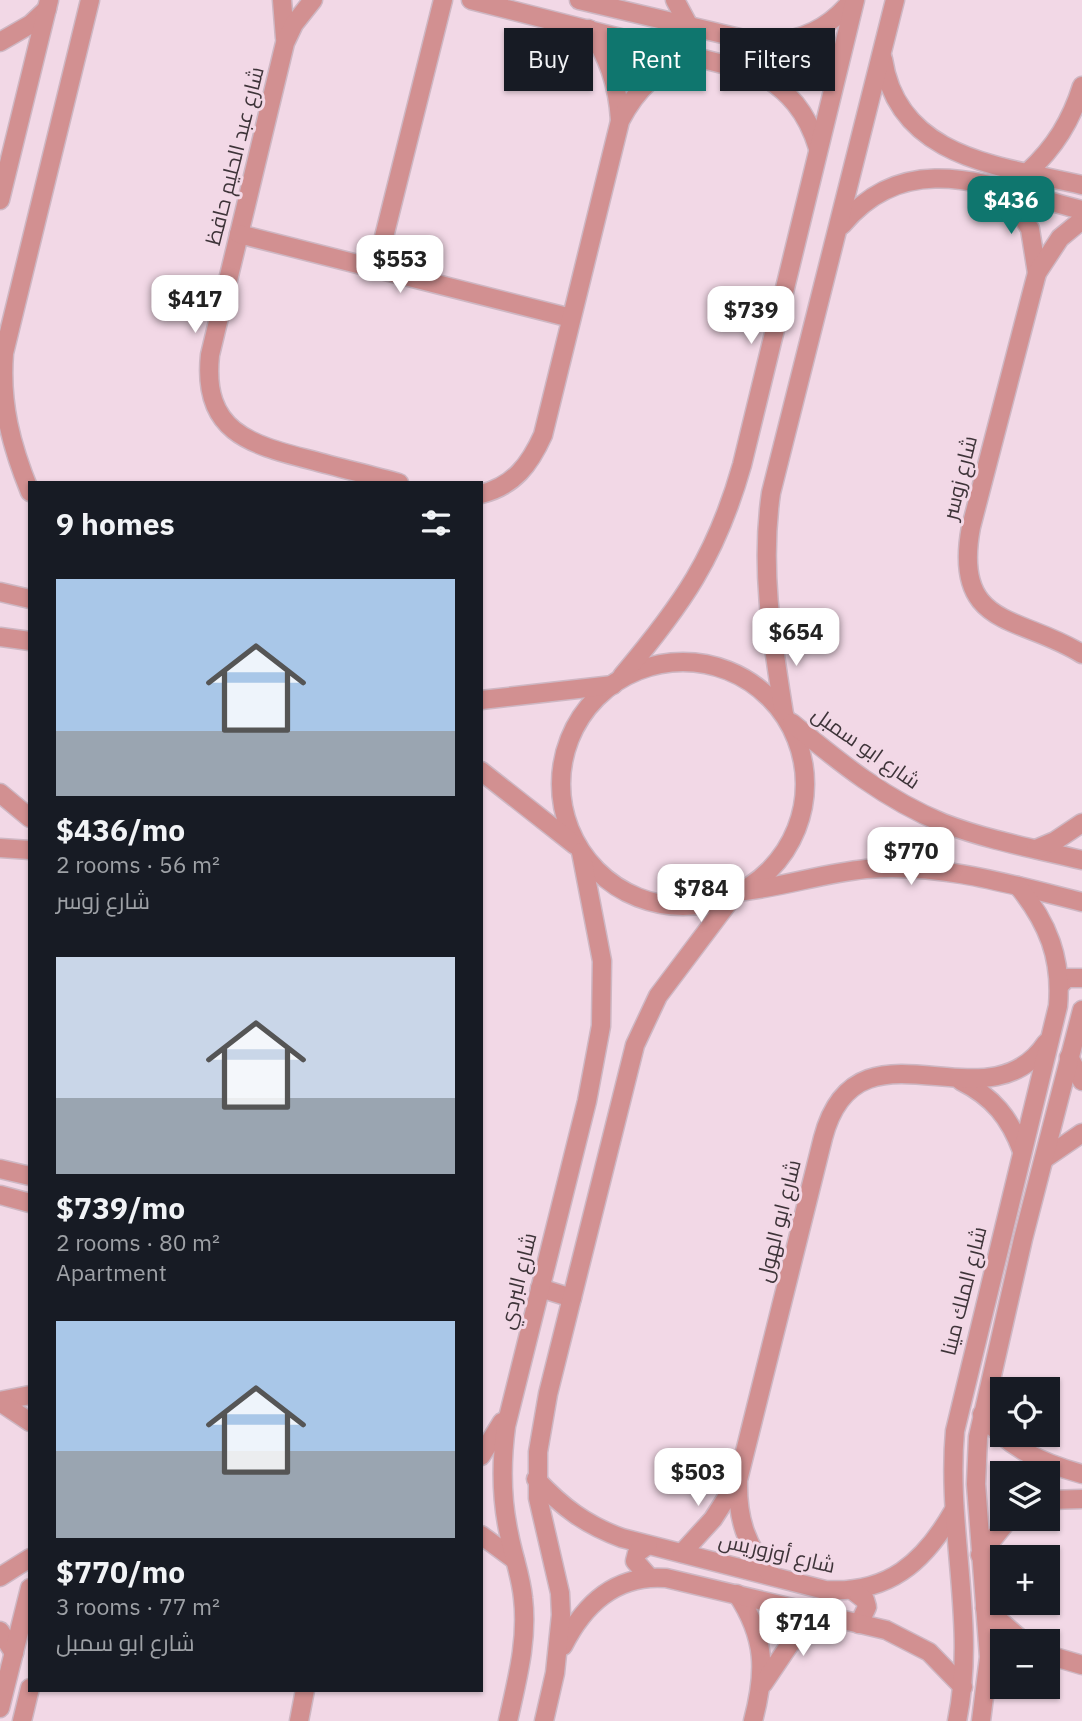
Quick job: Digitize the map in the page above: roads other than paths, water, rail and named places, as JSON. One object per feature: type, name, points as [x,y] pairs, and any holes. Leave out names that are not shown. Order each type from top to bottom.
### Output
[{"type":"street","points":[[28,486],[6,426],[2,354],[90,0]]},
{"type":"street","name":"شارع عبد الحليم حافظ","points":[[282,0],[285,43]]},
{"type":"street","name":"شارع عبد الحليم حافظ","points":[[313,0],[294,24],[285,43],[210,355],[208,379],[213,402],[224,422],[242,438],[263,448],[391,481]]},
{"type":"street","points":[[376,269],[443,0]]},
{"type":"street","points":[[471,0],[585,28]]},
{"type":"street","points":[[675,0],[690,27]]},
{"type":"street","points":[[823,28],[853,0]]},
{"type":"street","points":[[580,850],[563,806],[564,760],[581,718],[615,683],[677,610],[702,568],[725,518],[745,452],[853,0]]},
{"type":"street","points":[[785,717],[766,595],[766,527],[779,458],[895,0]]},
{"type":"street","points":[[593,1],[720,35]]},
{"type":"street","points":[[0,42],[31,24],[48,5]]},
{"type":"street","points":[[0,200],[48,5]]},
{"type":"street","points":[[593,35],[615,82],[620,121]]},
{"type":"street","points":[[882,52],[893,97],[906,117],[941,145],[989,163],[1082,185]]},
{"type":"street","points":[[1028,172],[1059,139],[1070,120],[1082,86]]},
{"type":"street","points":[[483,493],[495,490],[516,477],[533,458],[543,435],[620,121],[629,103],[640,91]]},
{"type":"street","points":[[785,91],[798,104],[811,126],[818,150]]},
{"type":"street","points":[[0,129],[12,152]]},
{"type":"street","points":[[984,186],[978,175],[981,167],[989,163]]},
{"type":"street","points":[[839,228],[867,199],[902,181],[928,177],[984,186],[1082,210]]},
{"type":"street","name":"شارع زوسر","points":[[1007,192],[1030,229],[1037,273]]},
{"type":"street","name":"شارع زوسر","points":[[1082,220],[1060,237],[1037,273],[971,527],[966,561],[976,594],[986,608],[1022,629],[1074,643],[1082,654]]},
{"type":"street","points":[[239,234],[571,318]]},
{"type":"street","points":[[0,592],[28,599]]},
{"type":"street","points":[[0,637],[28,641]]},
{"type":"street","points":[[483,700],[615,683],[642,669],[668,663],[695,662],[721,668],[745,678],[766,694],[785,717],[799,745],[803,763],[804,801],[797,828],[783,853],[765,875],[738,893],[658,996],[635,1045],[541,1428],[536,1479],[542,1518],[560,1593],[558,1655],[544,1721]]},
{"type":"street","name":"شارع ابو سمبل","points":[[785,717],[877,789],[909,807],[978,835],[1082,860]]},
{"type":"street","points":[[483,773],[580,850],[600,874],[623,891],[650,902],[678,906],[707,904],[738,893],[784,887],[834,873],[896,867],[954,872],[1082,902]]},
{"type":"street","points":[[0,793],[28,816]]},
{"type":"street","points":[[1036,849],[1055,841],[1082,823]]},
{"type":"street","points":[[0,848],[28,850]]},
{"type":"street","name":"شارع البردي","points":[[508,1721],[524,1639],[523,1597],[504,1508],[503,1450],[511,1403],[587,1101],[601,1026],[602,961],[580,850]]},
{"type":"street","name":"شارع الملك مينا","points":[[957,1721],[963,1687],[964,1620],[954,1510],[953,1458],[960,1405],[1050,1037],[1060,985],[1053,943],[1034,905],[1018,886]]},
{"type":"street","points":[[1060,985],[1068,978],[1082,978]]},
{"type":"street","points":[[981,1721],[989,1657],[980,1555],[976,1461],[982,1414],[1082,1010]]},
{"type":"street","name":"شارع ابو الهول","points":[[772,1576],[747,1542],[737,1501],[738,1480],[822,1138],[835,1106],[856,1085],[883,1073],[926,1074],[958,1080],[1002,1076],[1023,1068],[1038,1055],[1050,1037]]},
{"type":"street","points":[[1069,1056],[1082,1081]]},
{"type":"street","name":"شارع ابو الهول","points":[[958,1080],[980,1091],[999,1107],[1014,1128],[1022,1150]]},
{"type":"street","points":[[1044,1159],[1082,1133]]},
{"type":"street","points":[[0,1169],[28,1176]]},
{"type":"street","points":[[0,1195],[28,1202]]},
{"type":"street","points":[[540,1288],[572,1298]]},
{"type":"street","points":[[0,1402],[28,1395]]},
{"type":"street","points":[[0,1402],[28,1421]]},
{"type":"street","points":[[483,1454],[493,1441],[511,1403]]},
{"type":"street","points":[[982,1414],[993,1428],[1029,1455],[1082,1474]]},
{"type":"street","name":"شارع أوزوريس","points":[[536,1479],[565,1508],[597,1529],[648,1545],[825,1590],[852,1590],[878,1584],[903,1572],[924,1555],[954,1510]]},
{"type":"street","name":"شارع ابو الهول","points":[[682,1553],[713,1519],[738,1480]]},
{"type":"street","points":[[1060,1500],[1082,1499]]},
{"type":"street","points":[[980,1555],[999,1531]]},
{"type":"street","points":[[483,1536],[515,1560]]},
{"type":"street","points":[[648,1545],[637,1553],[635,1561],[649,1577]]},
{"type":"street","points":[[0,1577],[28,1559]]},
{"type":"street","points":[[558,1655],[578,1616],[593,1601],[610,1589],[649,1577],[677,1580],[737,1594],[908,1639],[929,1652],[963,1687]]},
{"type":"street","points":[[852,1590],[865,1600],[867,1608],[859,1624]]},
{"type":"street","points":[[737,1594],[750,1613],[758,1636],[763,1684]]},
{"type":"street","points":[[28,1596],[0,1709],[10,1718],[23,1718],[29,1692]]},
{"type":"street","points":[[985,1608],[1009,1629]]},
{"type":"street","points":[[753,1721],[763,1684],[790,1644],[826,1616]]},
{"type":"street","points":[[0,1631],[14,1653]]},
{"type":"street","points":[[1060,1660],[1082,1665]]},
{"type":"street","points":[[299,1721],[305,1692]]},
{"type":"street","points":[[985,1702],[990,1696]]}]
